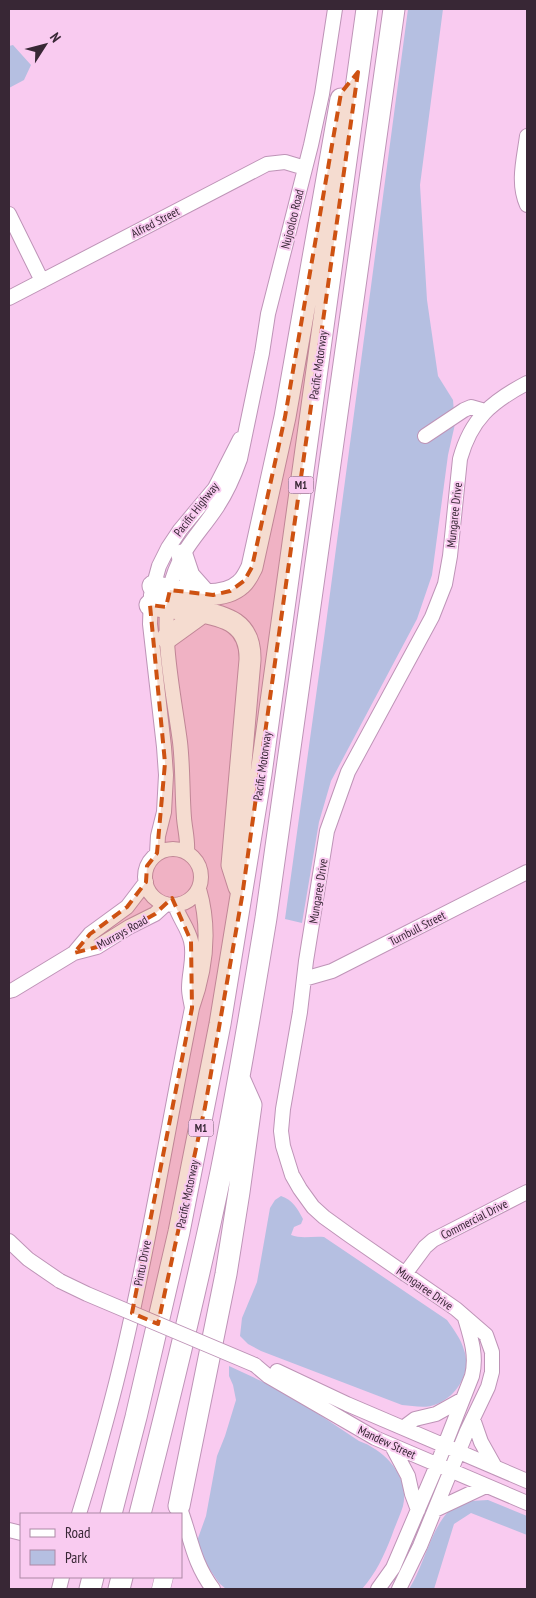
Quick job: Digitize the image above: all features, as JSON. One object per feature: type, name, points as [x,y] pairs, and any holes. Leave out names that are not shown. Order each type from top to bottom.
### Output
[{"type":"highway","name":"Pacific Motorway","points":[[111,1513],[180,1232],[219,1033],[263,755],[368,9]]},
{"type":"highway","name":"Pacific Motorway","points":[[140,1513],[169,1398],[221,1171],[266,918],[394,9]]},
{"type":"highway","points":[[167,638],[204,603],[218,594],[236,588],[244,581],[252,567],[285,416],[342,93],[358,72]]},
{"type":"highway","points":[[182,555],[189,576],[204,603],[221,616],[232,621],[243,632],[249,647],[250,660],[232,866],[242,897]]},
{"type":"highway","points":[[160,597],[204,603]]},
{"type":"highway","points":[[178,1510],[226,1274],[240,1192],[251,1105],[238,1078]]},
{"type":"street","name":"Nujooloo Road","points":[[245,429],[262,353],[268,314],[322,94],[335,9]]},
{"type":"street","points":[[527,136],[521,183],[527,205]]},
{"type":"street","name":"Alfred Street","points":[[9,298],[268,164],[285,162],[305,168]]},
{"type":"street","points":[[9,214],[42,281]]},
{"type":"street","name":"Mungaree Drive","points":[[399,1589],[435,1510],[490,1379],[492,1358],[490,1346],[486,1335],[456,1309],[318,1212],[300,1189],[287,1160],[282,1138],[282,1116],[300,1012],[321,869],[330,824],[348,772],[432,617],[444,584],[448,565],[460,459],[464,444],[485,411],[504,396],[527,383]]},
{"type":"street","points":[[425,436],[471,407],[485,411]]},
{"type":"street","name":"Pacific Highway","points":[[158,853],[158,836],[164,812],[166,775],[150,624],[160,597],[190,541],[216,508],[230,485],[240,459],[245,429]]},
{"type":"street","name":"Pacific Highway","points":[[187,852],[188,841],[184,822],[182,764],[167,638],[160,597],[159,566],[180,530],[215,488],[245,429]]},
{"type":"street","points":[[172,849],[187,852],[199,864],[202,881],[199,889],[189,901],[170,905],[152,896],[148,890],[145,874],[147,866],[158,853],[172,849]]},
{"type":"street","name":"Turnbull Street","points":[[304,979],[332,972],[527,872]]},
{"type":"street","name":"Murrays Road","points":[[74,953],[90,934],[127,907],[146,882]]},
{"type":"street","name":"Pintu Drive","points":[[77,1513],[106,1420],[125,1346],[192,1008],[198,990],[205,952],[205,909],[199,889]]},
{"type":"street","name":"Pintu Drive","points":[[170,905],[191,941],[189,989],[192,1008]]},
{"type":"street","name":"Murrays Road","points":[[10,992],[74,953],[97,947],[170,905]]},
{"type":"street","name":"Commercial Drive","points":[[405,1274],[425,1247],[433,1240],[527,1192]]},
{"type":"street","name":"Mandew Street","points":[[9,1241],[28,1259],[60,1280],[87,1294],[255,1365],[270,1368],[347,1404],[527,1481]]},
{"type":"street","name":"Mungaree Drive","points":[[378,1589],[393,1568],[472,1376],[475,1362],[473,1345],[465,1318]]},
{"type":"street","name":"Mandew Street","points":[[255,1365],[268,1376],[351,1426],[392,1446],[527,1503]]},
{"type":"street","points":[[403,1428],[415,1419],[436,1414],[463,1399]]},
{"type":"street","points":[[472,1419],[481,1442],[495,1467]]},
{"type":"street","points":[[392,1446],[408,1476],[418,1510]]},
{"type":"street","points":[[435,1510],[486,1486]]},
{"type":"street","points":[[182,1517],[187,1525],[190,1544],[196,1561],[213,1589]]},
{"type":"highlighted area","points":[[358,72],[242,897],[205,1107],[158,1324],[132,1313],[192,1008],[191,941],[172,898],[155,914],[97,947],[74,953],[90,934],[127,907],[146,882],[147,866],[157,853],[165,763],[150,605],[166,607],[170,590],[213,595],[230,591],[244,581],[252,567],[285,417],[341,93]]},
{"type":"green space","points":[[408,9],[443,9],[420,185],[427,300],[438,376],[453,400],[455,424],[448,455],[432,575],[417,619],[331,781],[319,822],[302,923],[285,919]]},
{"type":"green space","points":[[13,45],[31,65],[24,80],[9,88],[9,46]]},
{"type":"green space","points":[[281,1196],[292,1202],[303,1219],[301,1224],[294,1227],[291,1235],[324,1237],[447,1320],[461,1342],[466,1358],[464,1375],[451,1395],[437,1404],[429,1406],[402,1405],[261,1351],[248,1344],[240,1336],[242,1318],[257,1282],[270,1208],[275,1200]]},
{"type":"green space","points":[[229,1366],[287,1393],[359,1441],[369,1445],[386,1458],[399,1475],[404,1495],[402,1510],[383,1557],[362,1589],[226,1589],[219,1583],[206,1564],[197,1541],[206,1516],[217,1456],[236,1400],[229,1376]]},
{"type":"green space","points":[[488,1500],[527,1516],[527,1535],[471,1513],[454,1524],[434,1589],[409,1589],[434,1534],[446,1514],[462,1503]]}]
